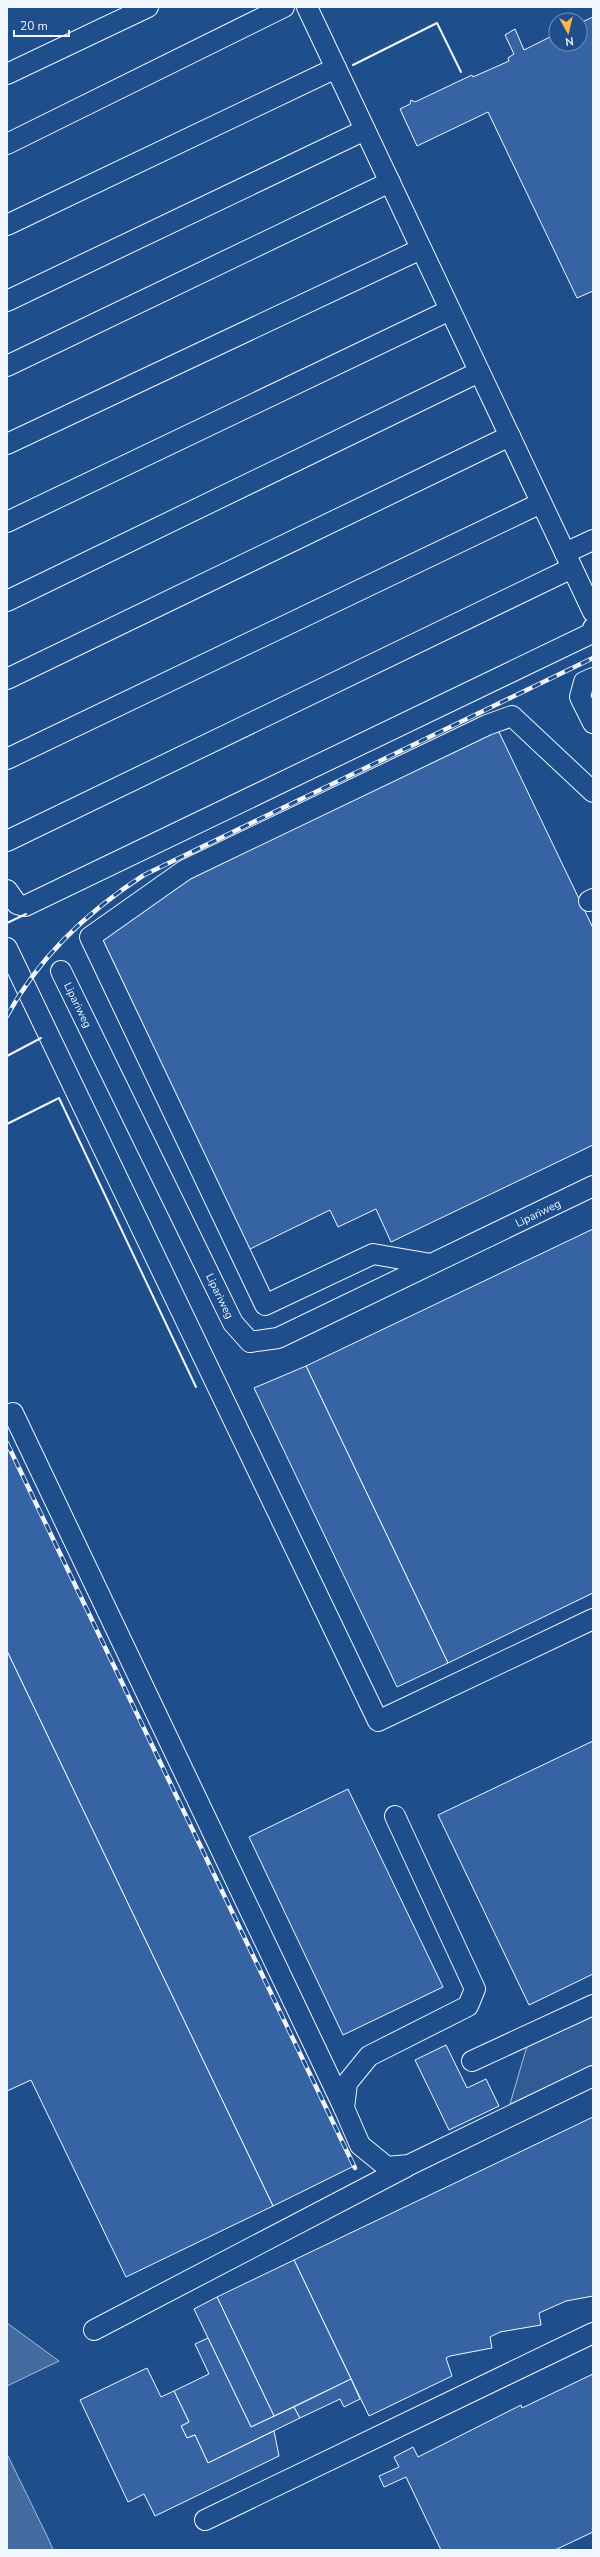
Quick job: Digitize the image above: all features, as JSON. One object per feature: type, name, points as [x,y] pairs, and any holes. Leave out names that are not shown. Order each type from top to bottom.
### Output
[{"type":"lane","points":[[7,74],[148,7]]},
{"type":"lane","points":[[7,144],[284,7]]},
{"type":"lane","points":[[307,7],[593,612]]},
{"type":"lane","points":[[7,225],[336,68]]},
{"type":"lane","points":[[7,301],[365,130]]},
{"type":"lane","points":[[7,366],[390,182]]},
{"type":"lane","points":[[7,444],[421,249]]},
{"type":"lane","points":[[7,522],[450,310]]},
{"type":"lane","points":[[7,601],[479,372]]},
{"type":"lane","points":[[7,679],[510,436]]},
{"type":"lane","points":[[7,759],[541,503]]},
{"type":"lane","points":[[7,841],[568,560],[593,540]]},
{"type":"lane","points":[[7,890],[17,904],[25,906],[592,633],[593,628]]},
{"type":"lane","points":[[593,678],[584,682],[580,697],[593,724]]},
{"type":"lane","points":[[431,1264],[373,1254],[265,1305],[90,937],[185,870],[487,725],[512,716],[593,792]]},
{"type":"lane","points":[[7,948],[378,1721],[593,1619]]},
{"type":"lane","name":"Lipariweg","points":[[62,971],[233,1324],[250,1342],[278,1338],[593,1186]]},
{"type":"lane","points":[[7,1416],[13,1413],[344,2108],[360,2145],[387,2167],[409,2165]]},
{"type":"lane","points":[[344,2108],[347,2082],[369,2056],[468,2006],[475,1988],[395,1816]]},
{"type":"lane","points":[[472,2061],[593,2005]]},
{"type":"lane","points":[[94,2330],[409,2165],[593,2076]]},
{"type":"lane","points":[[205,2520],[593,2333]]},
{"type":"shaded area","points":[[593,2015],[593,2065],[510,2104],[527,2046]]},
{"type":"shaded area","points":[[7,2323],[59,2361],[7,2386]]},
{"type":"shaded area","points":[[7,2454],[49,2540],[53,2550],[7,2550]]},
{"type":"building","points":[[593,17],[593,291],[577,298],[488,112],[417,146],[400,109],[410,104],[411,100],[415,102],[472,75],[473,77],[509,61],[508,58],[514,54],[505,35],[515,29],[524,50],[548,38],[548,52],[588,52],[588,19]]},
{"type":"building","points":[[498,730],[593,928],[593,1145],[391,1242],[376,1209],[338,1227],[330,1210],[248,1250],[99,939],[182,881]]},
{"type":"building","points":[[593,1229],[593,1593],[448,1663],[306,1366]]},
{"type":"building","points":[[306,1366],[448,1663],[397,1687],[254,1388]]},
{"type":"building","points":[[7,1444],[354,2166],[273,2206],[7,1651]]},
{"type":"building","points":[[7,1651],[273,2206],[126,2277],[31,2080],[7,2091]]},
{"type":"building","points":[[593,1741],[593,1974],[529,2005],[438,1815]]},
{"type":"building","points":[[348,1789],[443,1987],[343,2035],[249,1837]]},
{"type":"building","points":[[446,2045],[467,2088],[486,2079],[499,2106],[449,2130],[415,2060]]},
{"type":"building","points":[[593,2117],[593,2296],[566,2301],[539,2313],[541,2325],[500,2332],[490,2337],[492,2348],[446,2358],[452,2376],[369,2416],[294,2260]]},
{"type":"building","points":[[294,2260],[351,2379],[274,2416],[217,2297]]},
{"type":"building","points":[[217,2297],[274,2416],[251,2427],[194,2309]]},
{"type":"building","points":[[208,2338],[251,2427],[294,2407],[300,2418],[208,2463],[195,2435],[187,2438],[181,2426],[189,2422],[174,2391],[209,2374],[195,2344]]},
{"type":"building","points":[[147,2368],[161,2397],[174,2391],[189,2422],[181,2426],[187,2438],[195,2435],[208,2463],[274,2431],[279,2456],[155,2516],[144,2494],[128,2502],[80,2400]]},
{"type":"building","points":[[593,2374],[593,2532],[555,2550],[441,2550],[406,2477],[384,2487],[379,2476],[399,2467],[394,2457],[413,2447],[418,2457],[521,2405],[522,2408]]},
{"type":"building","points":[[351,2379],[360,2399],[344,2407],[340,2399],[300,2418],[294,2407]]},
{"type":"railway","points":[[7,1016],[34,974],[66,937],[103,904],[144,875],[593,658]]},
{"type":"railway","points":[[7,1443],[355,2168]]},
{"type":"wall","points":[[353,65],[437,23],[461,72]]},
{"type":"wall","points":[[7,923],[26,914]]},
{"type":"wall","points":[[7,1056],[41,1038]]},
{"type":"wall","points":[[7,1124],[59,1098],[196,1387]]}]
